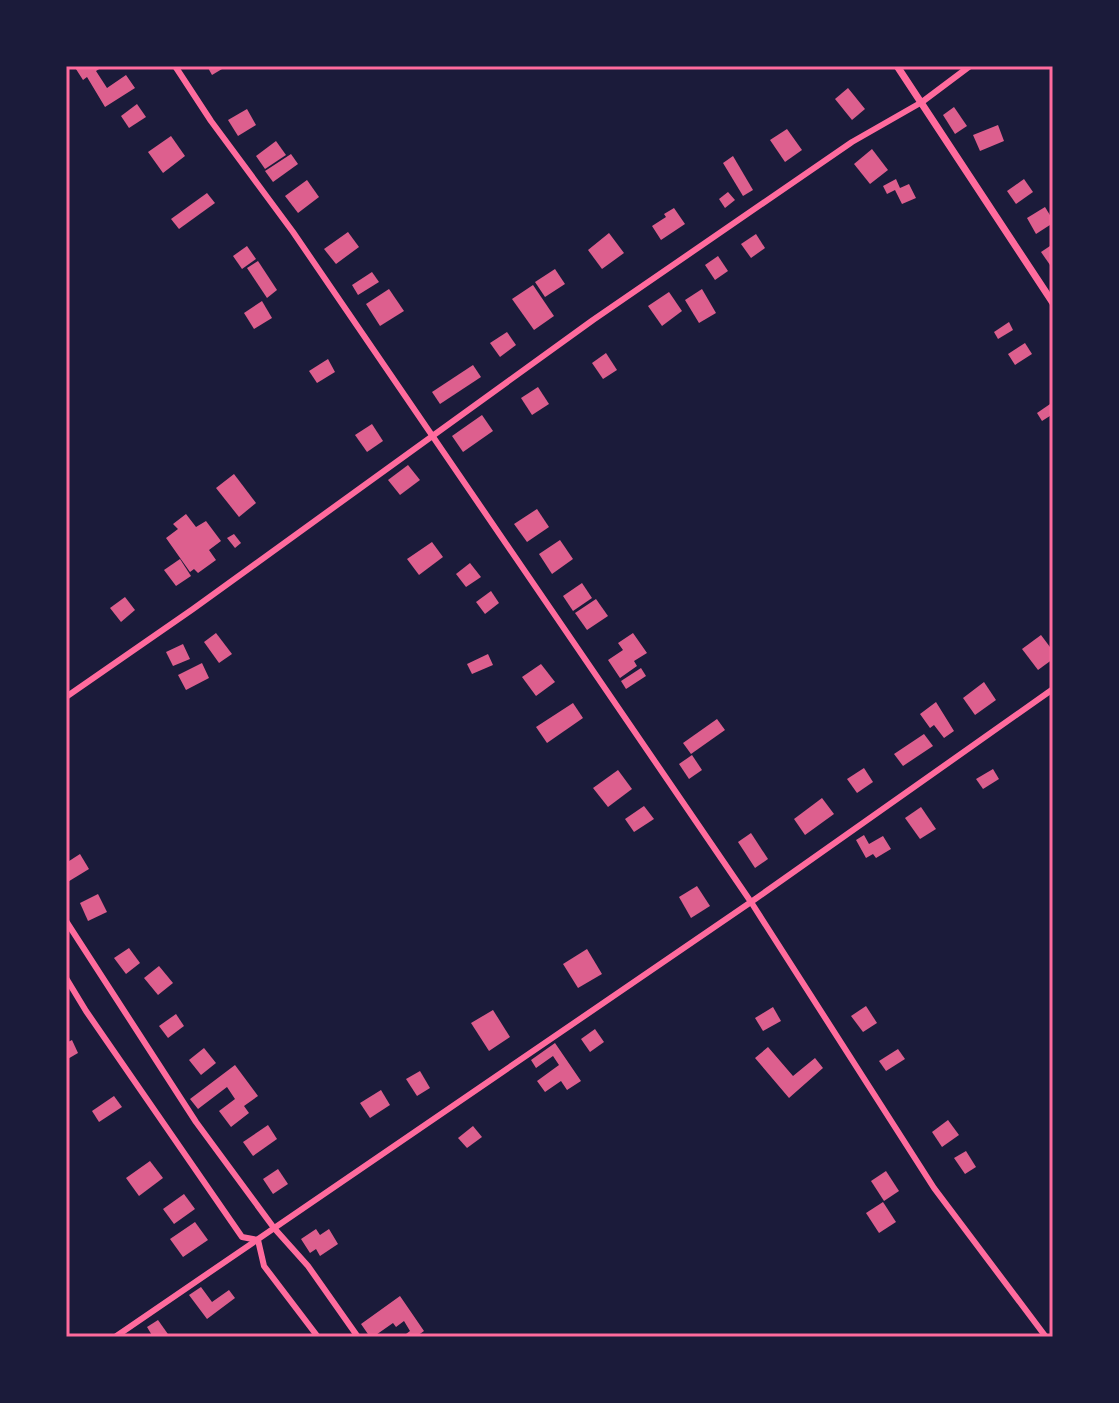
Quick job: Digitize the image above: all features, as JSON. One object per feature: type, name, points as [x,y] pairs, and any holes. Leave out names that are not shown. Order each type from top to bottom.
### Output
[{"type":"street","points":[[175,66],[211,121],[293,232],[751,902],[934,1188],[1046,1337]]},
{"type":"street","points":[[897,66],[1053,303]]},
{"type":"street","points":[[66,697],[593,320],[852,142],[922,102],[970,66]]},
{"type":"street","points":[[115,1337],[751,902],[1053,689]]},
{"type":"street","points":[[66,921],[196,1122],[274,1228],[308,1266],[358,1337]]},
{"type":"street","points":[[66,978],[242,1237],[258,1240]]},
{"type":"street","points":[[258,1240],[264,1266],[318,1337]]},
{"type":"building","points":[[74,66],[104,66],[96,71],[107,88],[126,75],[135,88],[105,107],[87,77],[83,80]]},
{"type":"building","points":[[207,66],[227,66],[212,75]]},
{"type":"building","points":[[848,88],[865,109],[852,120],[835,99]]},
{"type":"building","points":[[137,104],[146,117],[129,128],[121,116]]},
{"type":"building","points":[[954,107],[967,126],[955,134],[943,115]]},
{"type":"building","points":[[247,109],[256,125],[238,136],[228,120]]},
{"type":"building","points":[[998,125],[1004,141],[980,151],[973,135]]},
{"type":"building","points":[[787,129],[802,150],[785,162],[770,140]]},
{"type":"building","points":[[171,136],[185,156],[163,173],[148,152]]},
{"type":"building","points":[[276,141],[286,155],[265,169],[256,156]]},
{"type":"building","points":[[872,149],[888,170],[870,184],[854,164]]},
{"type":"building","points":[[291,154],[298,164],[273,182],[265,171]]},
{"type":"building","points":[[733,156],[753,190],[743,196],[723,163]]},
{"type":"building","points":[[896,179],[900,188],[909,184],[916,198],[902,204],[895,190],[887,194],[883,186]]},
{"type":"building","points":[[1024,179],[1033,192],[1016,204],[1007,191]]},
{"type":"building","points":[[307,180],[319,197],[298,213],[285,196]]},
{"type":"building","points":[[728,192],[735,200],[725,208],[719,199]]},
{"type":"building","points":[[207,193],[215,203],[179,229],[171,219]]},
{"type":"building","points":[[1045,207],[1053,223],[1036,234],[1027,218]]},
{"type":"building","points":[[674,208],[685,224],[661,240],[652,226]]},
{"type":"building","points":[[348,232],[359,247],[336,264],[324,249]]},
{"type":"building","points":[[609,233],[624,253],[602,269],[588,250]]},
{"type":"building","points":[[756,234],[765,248],[751,258],[741,244]]},
{"type":"building","points":[[1053,244],[1053,263],[1050,265],[1041,252]]},
{"type":"building","points":[[247,246],[256,259],[242,269],[233,256]]},
{"type":"building","points":[[718,256],[728,271],[715,280],[705,265]]},
{"type":"building","points":[[258,261],[277,290],[267,298],[247,268]]},
{"type":"building","points":[[555,269],[565,284],[545,297],[535,282]]},
{"type":"building","points":[[372,272],[379,282],[358,295],[352,285]]},
{"type":"building","points":[[533,285],[554,316],[534,330],[512,299]]},
{"type":"building","points":[[389,289],[404,311],[380,326],[366,304]]},
{"type":"building","points":[[702,289],[716,313],[699,323],[685,300]]},
{"type":"building","points":[[669,292],[682,311],[662,326],[648,306]]},
{"type":"building","points":[[262,301],[272,318],[254,329],[244,313]]},
{"type":"building","points":[[1009,322],[1013,330],[998,339],[994,332]]},
{"type":"building","points":[[507,332],[516,345],[500,357],[490,343]]},
{"type":"building","points":[[1025,343],[1032,354],[1015,365],[1008,354]]},
{"type":"building","points":[[606,353],[617,370],[603,379],[592,363]]},
{"type":"building","points":[[328,359],[335,372],[317,383],[309,371]]},
{"type":"building","points":[[473,365],[481,377],[440,404],[432,392]]},
{"type":"building","points":[[538,387],[549,404],[532,415],[521,398]]},
{"type":"building","points":[[1053,402],[1053,414],[1042,421],[1037,413]]},
{"type":"building","points":[[482,415],[493,431],[463,452],[452,436]]},
{"type":"building","points":[[372,424],[383,441],[367,452],[355,435]]},
{"type":"building","points":[[408,465],[420,480],[400,495],[388,480]]},
{"type":"building","points":[[234,474],[256,503],[239,517],[216,488]]},
{"type":"building","points":[[537,509],[549,527],[527,542],[514,524]]},
{"type":"building","points":[[186,514],[196,527],[206,521],[221,541],[209,550],[216,560],[198,573],[194,569],[190,572],[166,538],[178,529],[173,524]]},
{"type":"building","points":[[234,534],[241,543],[235,548],[227,538]]},
{"type":"building","points":[[560,540],[573,559],[552,574],[539,554]]},
{"type":"building","points":[[432,542],[443,557],[419,575],[407,559]]},
{"type":"building","points":[[180,559],[191,576],[176,586],[164,570]]},
{"type":"building","points":[[470,563],[481,577],[466,587],[456,574]]},
{"type":"building","points":[[582,583],[592,598],[573,611],[563,596]]},
{"type":"building","points":[[491,591],[499,603],[485,614],[476,602]]},
{"type":"building","points":[[125,597],[135,610],[121,622],[110,608]]},
{"type":"building","points":[[596,599],[608,616],[587,630],[575,613]]},
{"type":"building","points":[[216,633],[232,654],[219,663],[204,642]]},
{"type":"building","points":[[633,633],[647,653],[634,661],[637,666],[620,678],[608,660],[623,650],[618,643]]},
{"type":"building","points":[[1041,635],[1053,651],[1053,659],[1038,670],[1022,649]]},
{"type":"building","points":[[183,644],[190,659],[173,666],[166,652]]},
{"type":"building","points":[[488,654],[493,665],[472,674],[467,664]]},
{"type":"building","points":[[202,663],[209,678],[186,690],[178,675]]},
{"type":"building","points":[[541,664],[555,682],[536,696],[522,677]]},
{"type":"building","points":[[641,668],[646,676],[626,689],[621,681]]},
{"type":"building","points":[[984,682],[996,700],[975,715],[963,698]]},
{"type":"building","points":[[936,702],[954,731],[944,738],[934,725],[930,728],[920,714]]},
{"type":"building","points":[[573,703],[583,718],[547,743],[536,727]]},
{"type":"building","points":[[717,719],[725,730],[691,754],[683,743]]},
{"type":"building","points":[[924,734],[933,746],[903,766],[894,754]]},
{"type":"building","points":[[692,755],[702,770],[689,779],[679,764]]},
{"type":"building","points":[[864,768],[873,782],[857,793],[847,779]]},
{"type":"building","points":[[993,769],[999,779],[983,789],[976,779]]},
{"type":"building","points":[[618,770],[632,789],[608,807],[593,788]]},
{"type":"building","points":[[822,798],[834,814],[805,835],[794,819]]},
{"type":"building","points":[[644,806],[654,819],[634,832],[625,819]]},
{"type":"building","points":[[921,807],[936,829],[920,839],[905,818]]},
{"type":"building","points":[[751,833],[768,859],[755,868],[738,842]]},
{"type":"building","points":[[864,835],[869,844],[883,836],[891,849],[876,858],[873,854],[866,858],[856,840]]},
{"type":"building","points":[[80,854],[89,869],[66,883],[66,863]]},
{"type":"building","points":[[697,886],[710,906],[691,918],[679,897]]},
{"type":"building","points":[[98,894],[107,912],[88,921],[80,903]]},
{"type":"building","points":[[129,948],[140,963],[126,974],[114,958]]},
{"type":"building","points":[[587,949],[602,974],[578,988],[563,964]]},
{"type":"building","points":[[159,966],[173,983],[158,995],[144,978]]},
{"type":"building","points":[[866,1006],[877,1023],[863,1032],[851,1016]]},
{"type":"building","points":[[773,1007],[781,1021],[763,1031],[755,1018]]},
{"type":"building","points":[[493,1010],[510,1037],[489,1051],[471,1023]]},
{"type":"building","points":[[176,1014],[184,1026],[168,1038],[159,1026]]},
{"type":"building","points":[[595,1029],[604,1042],[590,1052],[581,1039]]},
{"type":"building","points":[[72,1040],[78,1053],[66,1060],[66,1043]]},
{"type":"building","points":[[555,1043],[581,1081],[567,1090],[561,1081],[545,1092],[537,1081],[559,1065],[553,1056],[536,1068],[531,1060]]},
{"type":"building","points":[[768,1047],[793,1076],[815,1058],[823,1068],[789,1098],[755,1058]]},
{"type":"building","points":[[204,1048],[216,1063],[201,1075],[189,1060]]},
{"type":"building","points":[[898,1049],[905,1059],[886,1071],[879,1061]]},
{"type":"building","points":[[235,1065],[258,1096],[244,1106],[249,1113],[231,1127],[219,1111],[235,1099],[227,1087],[198,1109],[190,1099]]},
{"type":"building","points":[[420,1071],[430,1088],[417,1096],[406,1079]]},
{"type":"building","points":[[381,1090],[390,1105],[370,1118],[360,1103]]},
{"type":"building","points":[[114,1096],[122,1107],[99,1122],[92,1111]]},
{"type":"building","points":[[948,1120],[959,1135],[942,1147],[932,1132]]},
{"type":"building","points":[[268,1125],[277,1139],[253,1156],[243,1142]]},
{"type":"building","points":[[473,1126],[482,1137],[467,1148],[458,1138]]},
{"type":"building","points":[[966,1151],[976,1167],[965,1174],[954,1158]]},
{"type":"building","points":[[150,1161],[163,1178],[139,1196],[126,1178]]},
{"type":"building","points":[[278,1169],[288,1184],[273,1194],[263,1179]]},
{"type":"building","points":[[886,1171],[899,1191],[884,1201],[871,1181]]},
{"type":"building","points":[[184,1194],[195,1209],[174,1224],[163,1209]]},
{"type":"building","points":[[883,1202],[896,1222],[879,1233],[866,1213]]},
{"type":"building","points":[[195,1222],[208,1240],[183,1257],[170,1239]]},
{"type":"building","points":[[316,1229],[320,1235],[329,1229],[338,1244],[320,1256],[316,1249],[310,1253],[301,1239]]},
{"type":"building","points":[[201,1287],[212,1302],[229,1290],[235,1298],[207,1319],[189,1295]]},
{"type":"building","points":[[400,1296],[424,1331],[418,1337],[402,1337],[410,1331],[404,1321],[396,1327],[393,1323],[370,1337],[361,1324]]},
{"type":"building","points":[[158,1320],[170,1337],[153,1337],[147,1327]]}]
